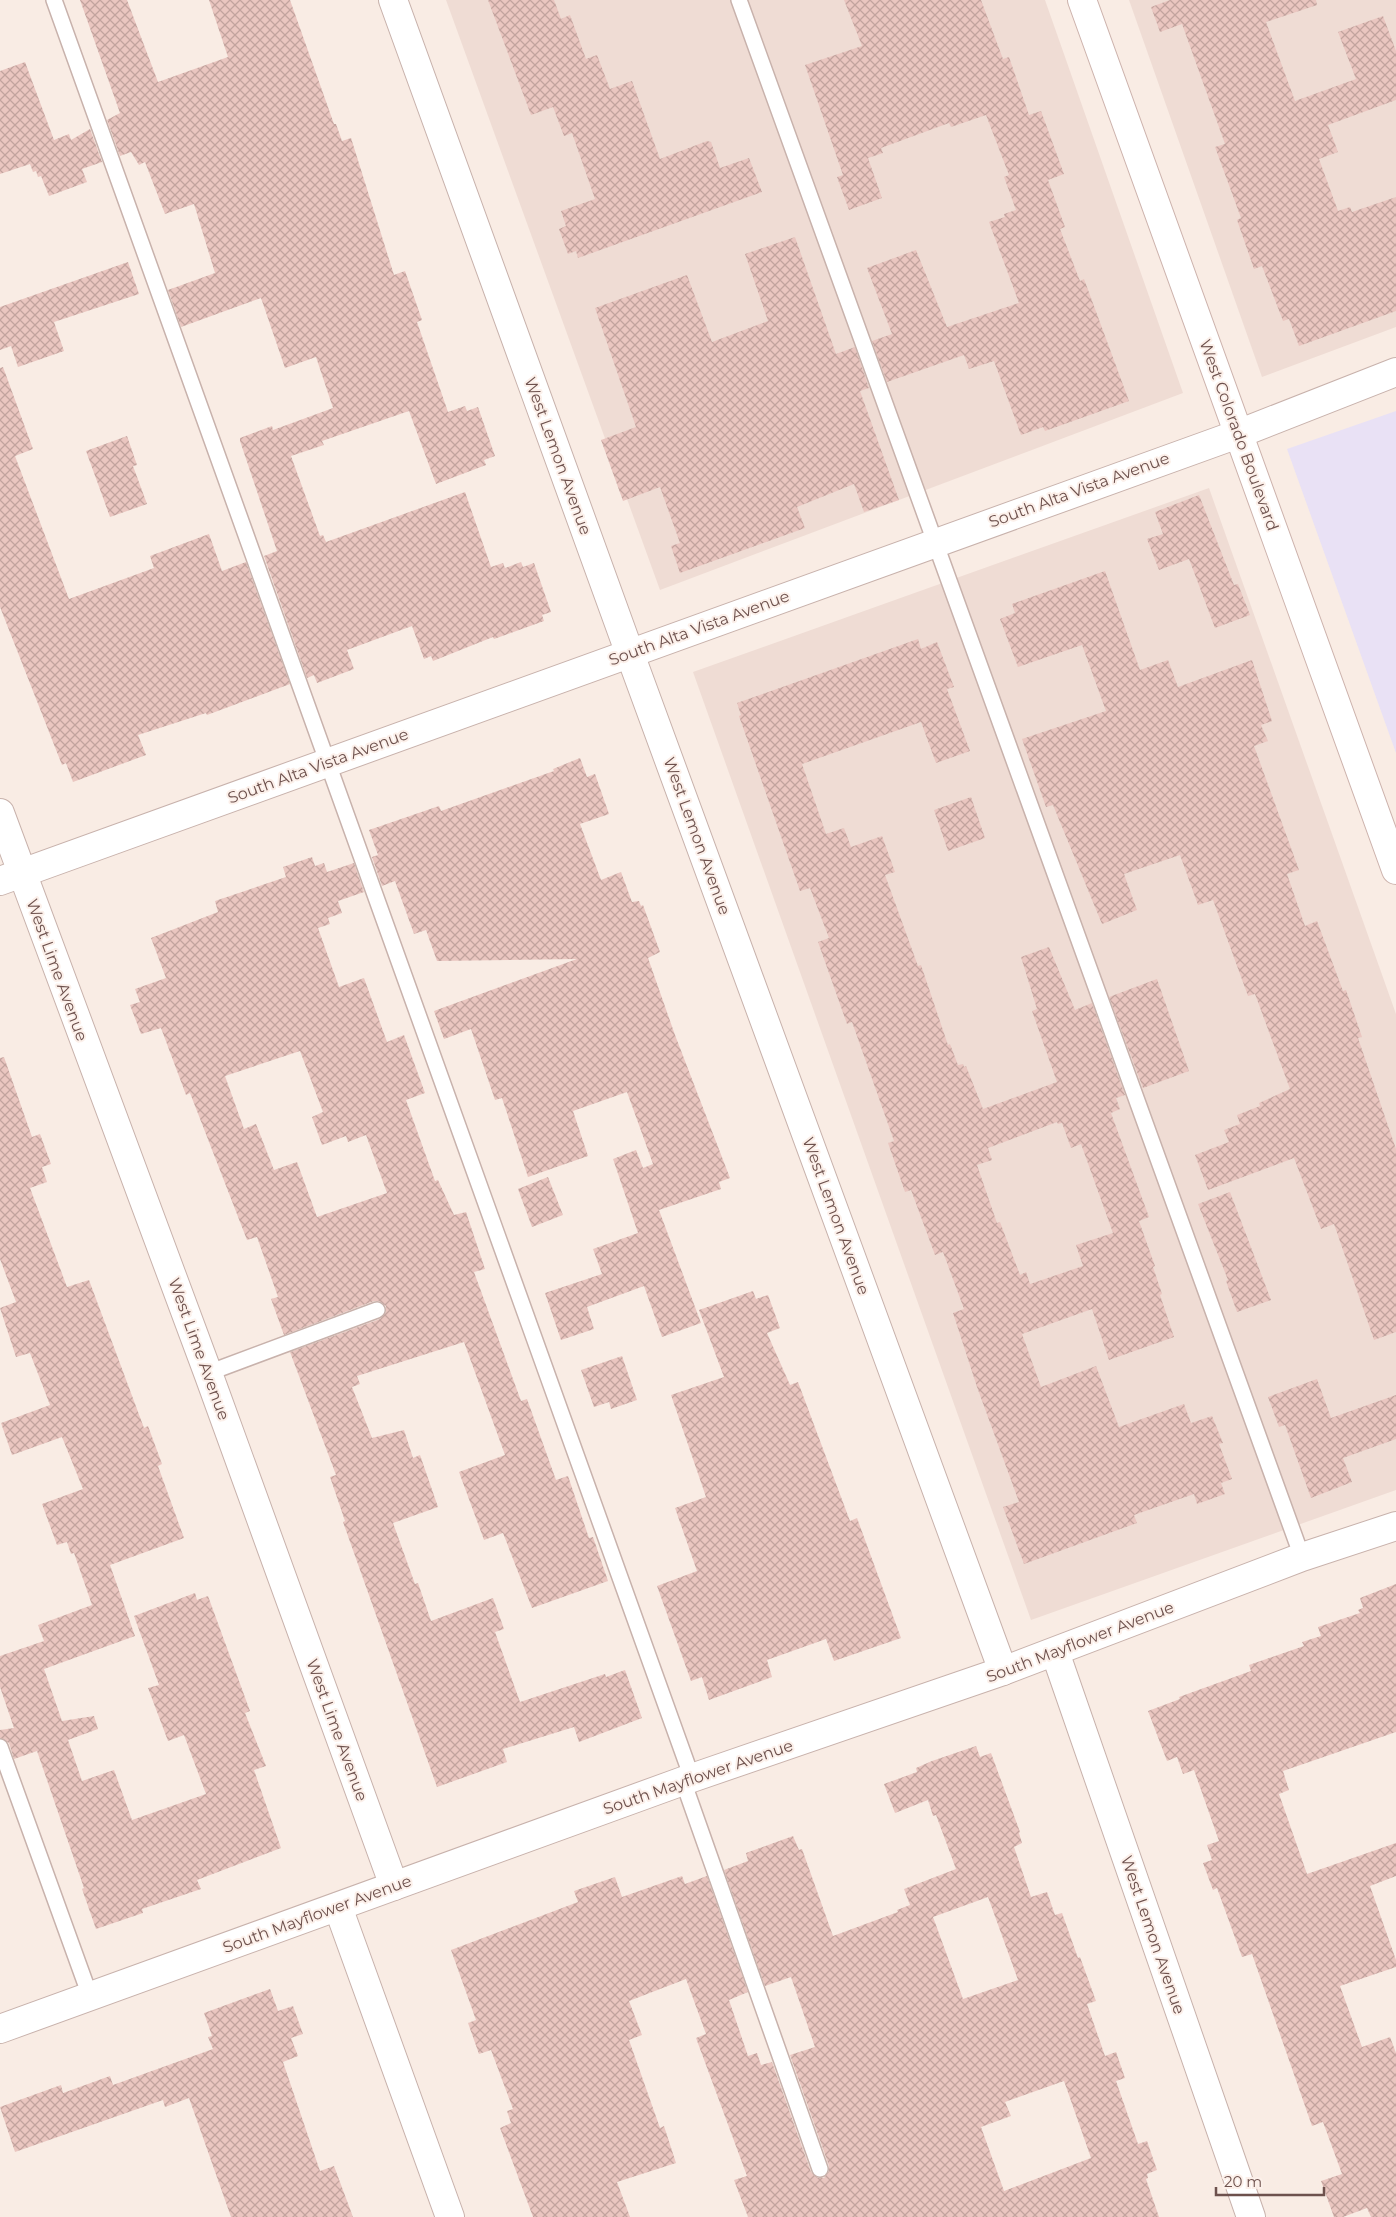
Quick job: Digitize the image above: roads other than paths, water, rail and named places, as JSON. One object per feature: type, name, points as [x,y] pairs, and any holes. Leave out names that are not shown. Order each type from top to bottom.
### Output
[{"type":"street","name":"West Lemon Avenue","points":[[393,0],[630,654],[1003,1671]]},
{"type":"street","name":"West Colorado Boulevard","points":[[1082,0],[1396,870]]},
{"type":"street","name":"South Alta Vista Avenue","points":[[11,878],[935,542],[1238,434],[1396,372]]},
{"type":"street","name":"West Lime Avenue","points":[[0,813],[11,878],[208,1373],[394,1886]]},
{"type":"street","name":"South Mayflower Avenue","points":[[0,2028],[688,1780],[1056,1652],[1302,1557],[1396,1526]]},
{"type":"street","name":"West Lemon Avenue","points":[[1056,1652],[1251,2217]]},
{"type":"street","points":[[338,1906],[450,2217]]},
{"type":"lane","points":[[54,0],[328,763],[688,1780],[820,2169]]},
{"type":"lane","points":[[739,0],[1302,1557]]},
{"type":"lane","points":[[208,1373],[377,1310]]},
{"type":"lane","points":[[0,1748],[90,1996]]}]
